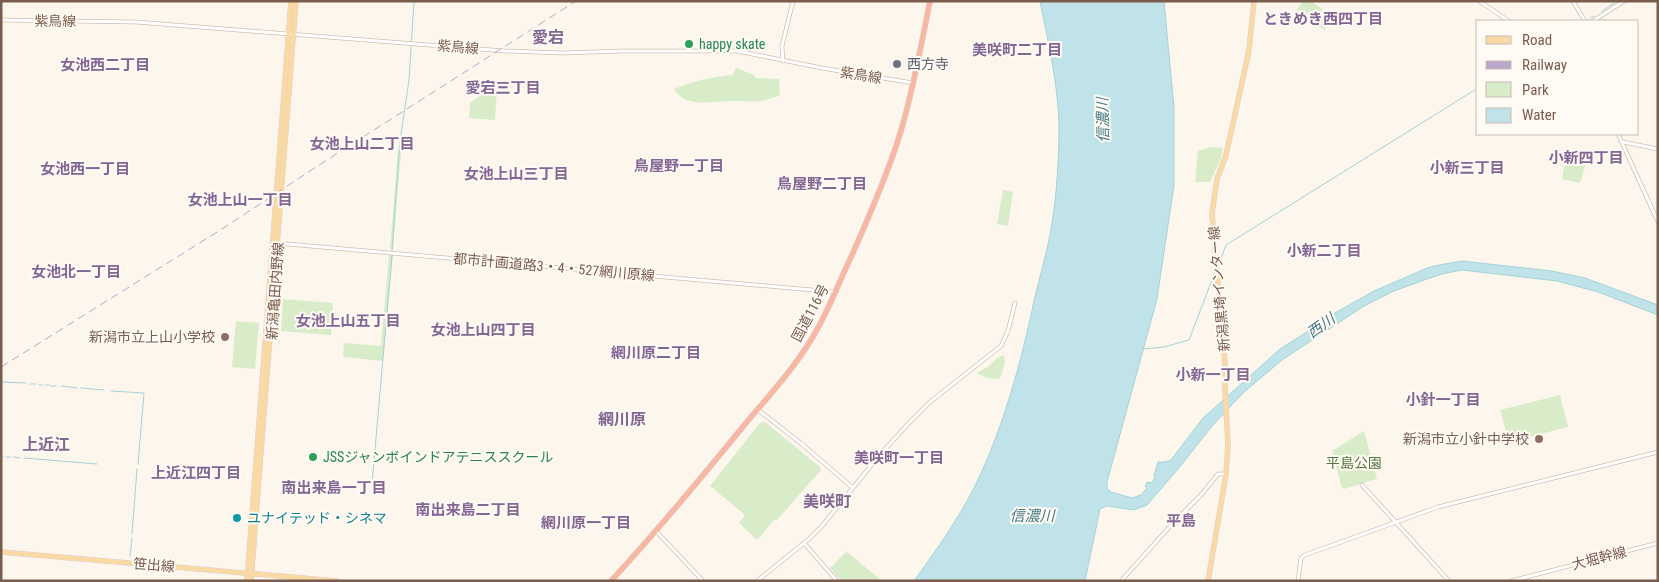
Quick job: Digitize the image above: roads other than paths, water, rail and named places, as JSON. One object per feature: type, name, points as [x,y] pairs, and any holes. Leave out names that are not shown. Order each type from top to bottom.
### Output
[{"type":"highway","name":"国道116号","points":[[610,581],[656,531],[758,409],[799,358],[818,327],[864,227],[893,156],[905,118],[930,1]]},
{"type":"main road","name":"新潟亀田内野線","points":[[251,581],[250,574],[291,34],[291,1]]},
{"type":"main road","name":"新潟亀田内野線","points":[[291,34],[296,1]]},
{"type":"main road","name":"新潟黒埼インター線","points":[[1208,581],[1226,474],[1228,444],[1225,363],[1212,214],[1217,179],[1226,155],[1244,78],[1254,1]]},
{"type":"main road","name":"笹出線","points":[[1,552],[337,581]]},
{"type":"main road","name":"新潟亀田内野線","points":[[247,581],[250,574]]},
{"type":"street","points":[[783,61],[782,46],[793,1]]},
{"type":"street","points":[[1479,1],[1508,20]]},
{"type":"street","points":[[1573,1],[1584,20]]},
{"type":"street","points":[[1595,20],[1624,1]]},
{"type":"street","name":"紫鳥線","points":[[1,20],[136,22],[505,51],[564,53],[737,51],[783,61],[913,83]]},
{"type":"street","points":[[1618,135],[1658,222]]},
{"type":"street","points":[[1622,142],[1658,149]]},
{"type":"street","name":"都市計画道路3・4・527網川原線","points":[[276,243],[835,292]]},
{"type":"street","points":[[757,581],[822,526],[909,422],[930,402],[1001,346],[1008,331],[1015,303]]},
{"type":"street","points":[[758,409],[853,488]]},
{"type":"street","points":[[1298,581],[1301,558],[1305,555],[1438,507],[1658,452]]},
{"type":"street","points":[[1121,581],[1173,523],[1201,496],[1218,474],[1226,474]]},
{"type":"street","points":[[1362,485],[1448,581]]},
{"type":"street","points":[[656,531],[703,581]]},
{"type":"street","points":[[804,542],[836,581]]},
{"type":"street","name":"大堀幹線","points":[[1511,581],[1658,543]]},
{"type":"water","name":"信濃川","points":[[1040,1],[1164,1],[1174,108],[1174,185],[1157,299],[1107,482],[1107,488],[1111,492],[1132,498],[1141,495],[1147,488],[1145,486],[1147,482],[1151,483],[1155,478],[1158,462],[1171,460],[1203,418],[1280,349],[1326,318],[1374,291],[1427,268],[1462,261],[1552,271],[1585,278],[1658,305],[1658,315],[1598,292],[1557,281],[1462,270],[1427,279],[1394,291],[1364,306],[1282,360],[1243,393],[1213,425],[1147,505],[1134,510],[1107,506],[1100,509],[1085,581],[914,581],[940,545],[963,508],[987,460],[1017,370],[1048,243],[1054,211],[1059,125],[1055,78]]},
{"type":"waterway","points":[[392,251],[400,141],[409,80],[414,1]]},
{"type":"waterway","points":[[1602,11],[1617,1]]},
{"type":"waterway","points":[[1590,18],[1594,16]]},
{"type":"waterway","points":[[1219,264],[1226,245],[1476,89]]},
{"type":"waterway","points":[[372,484],[392,255]]},
{"type":"waterway","points":[[1142,349],[1164,347],[1189,340],[1215,272]]},
{"type":"waterway","points":[[1,382],[26,383]]},
{"type":"waterway","points":[[30,384],[36,384]]},
{"type":"waterway","points":[[51,386],[56,386]]},
{"type":"waterway","points":[[61,386],[77,388]]},
{"type":"waterway","points":[[81,388],[104,390]]},
{"type":"waterway","points":[[111,391],[144,393],[138,464]]},
{"type":"waterway","points":[[13,457],[20,458]]},
{"type":"waterway","points":[[24,458],[97,464]]},
{"type":"waterway","points":[[132,534],[137,469]]},
{"type":"waterway","points":[[130,557],[132,538]]},
{"type":"railway","points":[[1,367],[222,229],[576,1]]},
{"type":"place","name":"happy skate","points":[[689,44]]},
{"type":"place","name":"西方寺","points":[[897,64]]},
{"type":"place","name":"新潟市立上山小学校","points":[[225,337]]},
{"type":"place","name":"新潟市立小針中学校","points":[[1539,439]]},
{"type":"place","name":"JSSジャンボインドアテニススクール","points":[[313,457]]},
{"type":"place","name":"ユナイテッド・シネマ","points":[[237,518]]},
{"type":"district","name":"ときめき西四丁目","points":[[1323,19]]},
{"type":"district","name":"愛宕","points":[[548,37]]},
{"type":"district","name":"美咲町二丁目","points":[[1017,50]]},
{"type":"district","name":"女池西二丁目","points":[[105,65]]},
{"type":"district","name":"愛宕三丁目","points":[[503,88]]},
{"type":"district","name":"女池上山二丁目","points":[[362,144]]},
{"type":"district","name":"小新四丁目","points":[[1586,158]]},
{"type":"district","name":"鳥屋野一丁目","points":[[679,166]]},
{"type":"district","name":"小新三丁目","points":[[1467,168]]},
{"type":"district","name":"女池西一丁目","points":[[85,169]]},
{"type":"district","name":"女池上山三丁目","points":[[516,174]]},
{"type":"district","name":"鳥屋野二丁目","points":[[822,184]]},
{"type":"district","name":"女池上山一丁目","points":[[240,200]]},
{"type":"district","name":"小新二丁目","points":[[1324,251]]},
{"type":"district","name":"女池北一丁目","points":[[76,272]]},
{"type":"district","name":"女池上山五丁目","points":[[348,321]]},
{"type":"district","name":"女池上山四丁目","points":[[483,330]]},
{"type":"district","name":"網川原二丁目","points":[[656,353]]},
{"type":"district","name":"小新一丁目","points":[[1213,375]]},
{"type":"district","name":"小針一丁目","points":[[1443,400]]},
{"type":"district","name":"網川原","points":[[622,419]]},
{"type":"district","name":"上近江","points":[[46,444]]},
{"type":"district","name":"美咲町一丁目","points":[[899,458]]},
{"type":"district","name":"上近江四丁目","points":[[196,473]]},
{"type":"district","name":"南出来島一丁目","points":[[334,488]]},
{"type":"district","name":"美咲町","points":[[827,501]]},
{"type":"district","name":"南出来島二丁目","points":[[468,510]]},
{"type":"district","name":"平島","points":[[1181,521]]},
{"type":"district","name":"網川原一丁目","points":[[586,523]]},
{"type":"water label","name":"西川","points":[[1321,326]]},
{"type":"park label","name":"平島公園","points":[[1354,463]]}]
